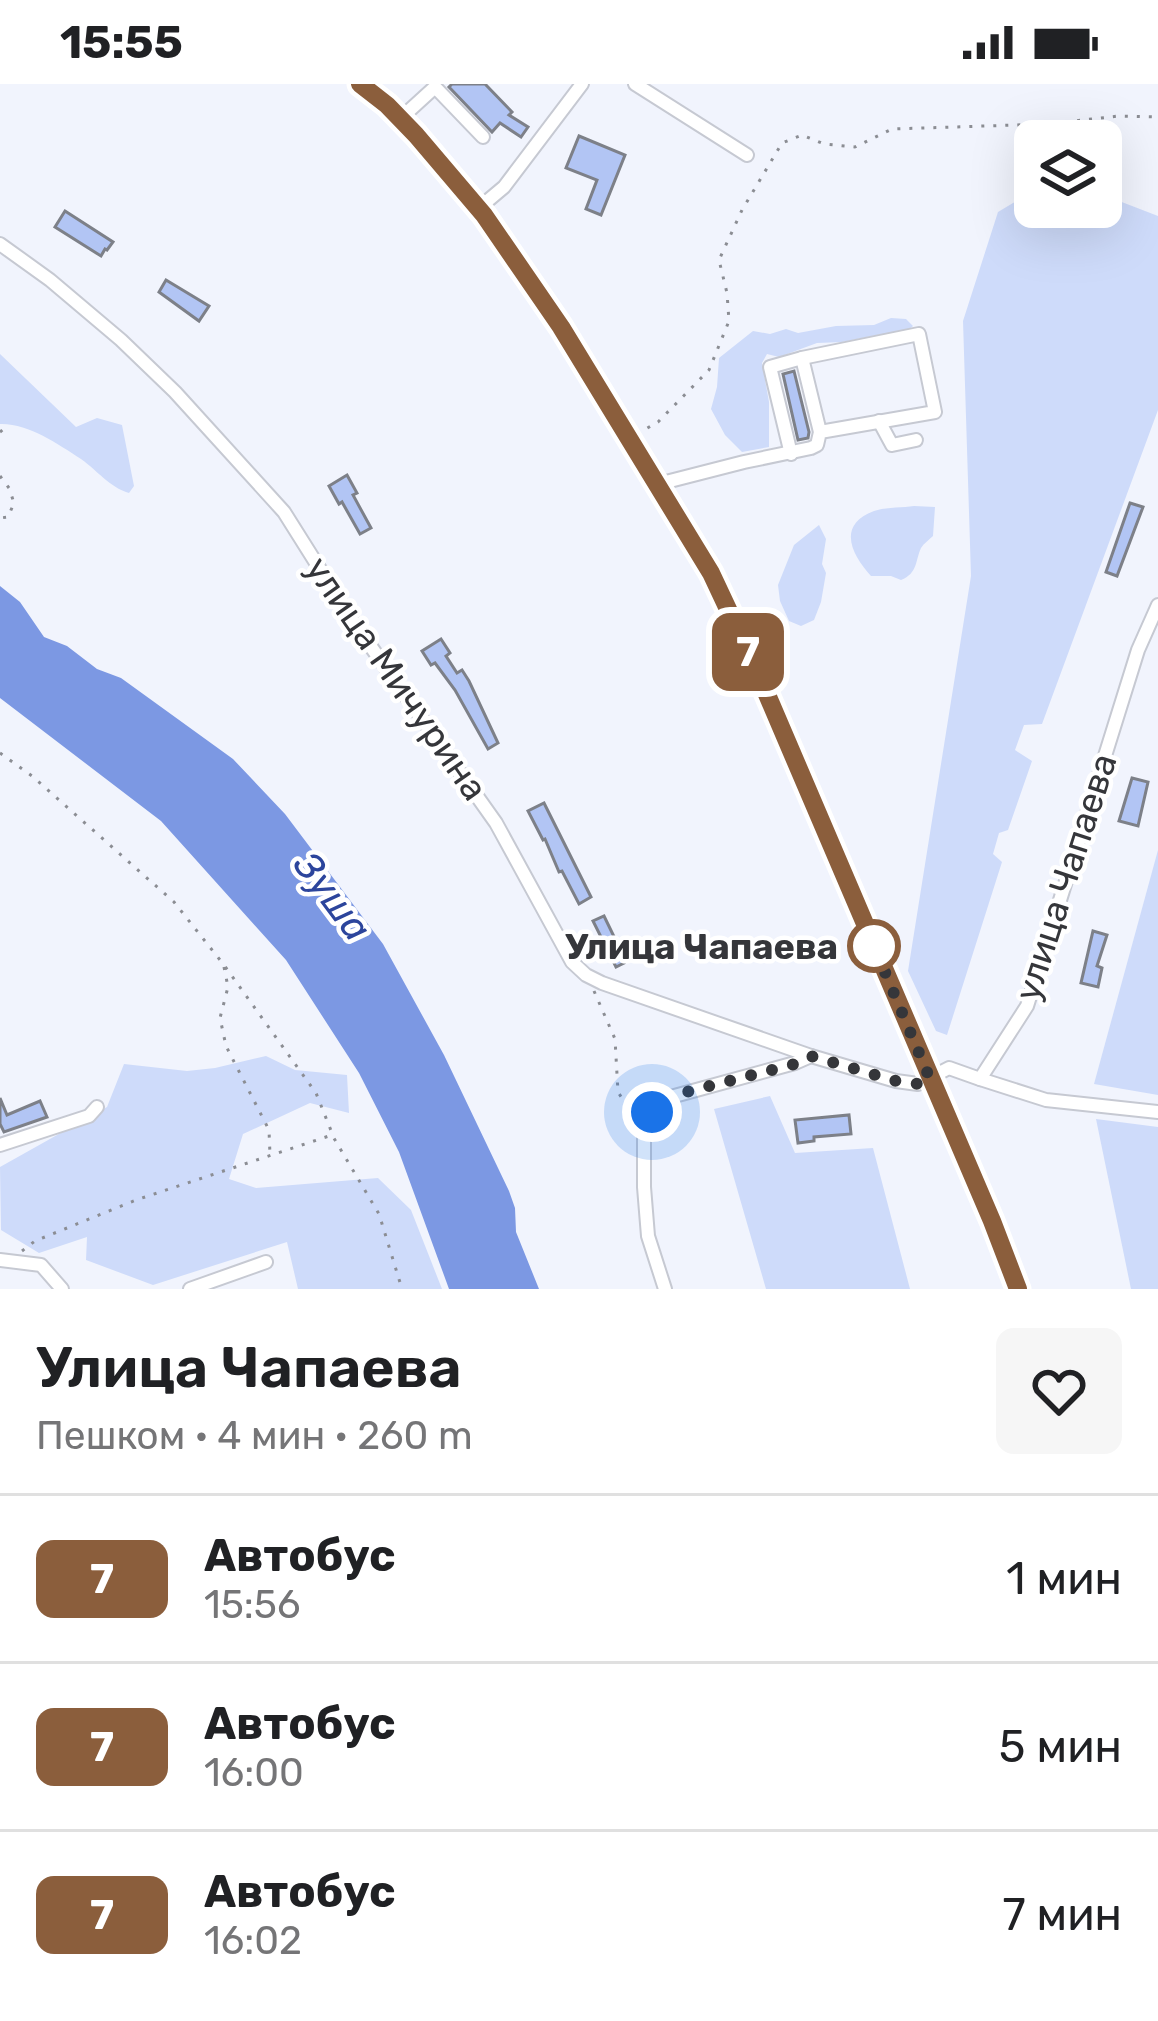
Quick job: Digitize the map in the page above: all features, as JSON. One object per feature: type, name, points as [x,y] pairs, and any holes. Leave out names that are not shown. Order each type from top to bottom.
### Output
[{"type":"street","points":[[360,84],[400,119],[479,208],[561,327],[711,573],[757,671],[1018,1289]]},
{"type":"street","points":[[479,208],[504,187],[582,84]]},
{"type":"street","points":[[635,84],[747,155]]},
{"type":"street","points":[[400,119],[434,85],[483,136]]},
{"type":"street","name":"улица Мичурина","points":[[0,244],[50,280],[176,392],[284,512],[352,620],[496,823],[572,962],[586,975]]},
{"type":"street","points":[[791,454],[770,367],[919,334],[934,412],[820,432]]},
{"type":"street","points":[[658,484],[817,445],[820,432],[802,358]]},
{"type":"street","points":[[879,421],[892,445],[916,440]]},
{"type":"street","name":"улица Чапаева","points":[[980,1079],[1027,1006],[1138,650],[1158,605]]},
{"type":"street","points":[[586,975],[811,1056],[896,1081],[918,1084],[949,1068],[1046,1100],[1158,1112]]},
{"type":"street","points":[[665,1289],[648,1235],[644,1187],[644,1134],[652,1112],[667,1097],[811,1056]]},
{"type":"street","points":[[0,1145],[88,1116],[97,1107]]},
{"type":"street","points":[[6,1260],[41,1265],[62,1289]]},
{"type":"street","points":[[190,1289],[266,1262]]},
{"type":"path","points":[[629,438],[658,422],[709,370],[729,321],[719,260],[782,143],[802,135],[855,148],[892,129],[1158,117]]},
{"type":"path","points":[[0,476],[14,503],[8,518],[0,518]]},
{"type":"path","points":[[0,753],[174,902],[224,965],[316,1093],[332,1135],[379,1214],[402,1289]]},
{"type":"path","points":[[224,965],[228,987],[220,1018],[226,1046],[269,1130],[269,1156]]},
{"type":"path","points":[[586,975],[614,1039],[618,1092],[644,1134]]},
{"type":"path","points":[[6,1260],[35,1241],[116,1208],[332,1135]]},
{"type":"shaded area","points":[[1014,202],[1014,228],[1122,228],[1122,202],[1158,216],[1158,410],[1042,724],[1024,725],[1015,750],[1032,761],[1008,830],[999,833],[993,854],[1002,862],[947,1035],[936,1031],[908,971],[971,576],[963,321],[998,212]]},
{"type":"shaded area","points":[[891,318],[906,319],[913,326],[904,334],[817,343],[779,357],[767,354],[762,363],[769,402],[769,447],[742,452],[725,435],[711,409],[719,358],[753,331],[798,333],[874,325]]},
{"type":"shaded area","points":[[0,354],[76,427],[97,418],[122,425],[134,486],[129,493],[42,436],[0,424]]},
{"type":"shaded area","points":[[935,507],[933,536],[921,548],[913,570],[901,580],[871,576],[851,541],[855,524],[874,511]]},
{"type":"shaded area","points":[[819,525],[826,539],[821,602],[814,620],[801,626],[789,621],[778,585],[794,545]]},
{"type":"shaded area","points":[[1158,850],[1158,1095],[1094,1084]]},
{"type":"shaded area","points":[[266,1056],[295,1070],[347,1075],[349,1113],[310,1103],[243,1134],[229,1179],[256,1188],[378,1178],[411,1210],[442,1289],[298,1289],[287,1242],[153,1285],[86,1260],[87,1237],[39,1253],[1,1230],[0,1167],[107,1107],[124,1064],[187,1071]]},
{"type":"shaded area","points":[[770,1096],[795,1153],[873,1148],[910,1289],[766,1289],[714,1109]]},
{"type":"shaded area","points":[[1096,1119],[1158,1127],[1158,1289],[1131,1289]]},
{"type":"water","name":"Зуша","points":[[0,586],[20,602],[44,637],[121,678],[233,759],[285,814],[383,944],[444,1055],[509,1191],[516,1232],[539,1289],[449,1289],[399,1152],[359,1073],[286,960],[161,821],[0,698]]},
{"type":"building","points":[[485,84],[512,112],[509,115],[528,127],[521,137],[500,123],[492,132],[449,87]]},
{"type":"building","points":[[579,136],[625,155],[601,215],[586,209],[597,180],[566,168]]},
{"type":"building","points":[[65,211],[113,242],[101,256],[55,227]]},
{"type":"building","points":[[166,280],[209,306],[199,321],[159,292]]},
{"type":"building","points":[[794,371],[809,432],[808,438],[798,440],[783,374]]},
{"type":"building","points":[[347,475],[371,528],[360,534],[329,486]]},
{"type":"building","points":[[1130,503],[1143,507],[1117,576],[1106,572]]},
{"type":"building","points":[[441,639],[457,673],[462,670],[469,681],[498,743],[488,749],[455,690],[422,651]]},
{"type":"building","points":[[1132,778],[1148,782],[1138,826],[1119,821]]},
{"type":"building","points":[[544,803],[591,897],[579,904],[528,811]]},
{"type":"building","points":[[604,916],[619,947],[634,941],[638,951],[622,958],[624,963],[616,967],[593,921]]},
{"type":"building","points":[[1093,931],[1107,935],[1097,966],[1102,968],[1098,987],[1081,983]]},
{"type":"building","points":[[0,1098],[7,1115],[40,1101],[47,1117],[4,1132]]},
{"type":"building","points":[[849,1115],[851,1134],[798,1143],[795,1120]]},
{"type":"bus line","name":"7","points":[[360,84],[416,135],[484,215],[561,327],[711,573],[757,671],[1018,1289]]},
{"type":"place","name":"Улица Чапаева","points":[[874,946]]},
{"type":"route","points":[[652,1112],[667,1097],[811,1056],[896,1081],[918,1084],[930,1079],[874,946]]}]
